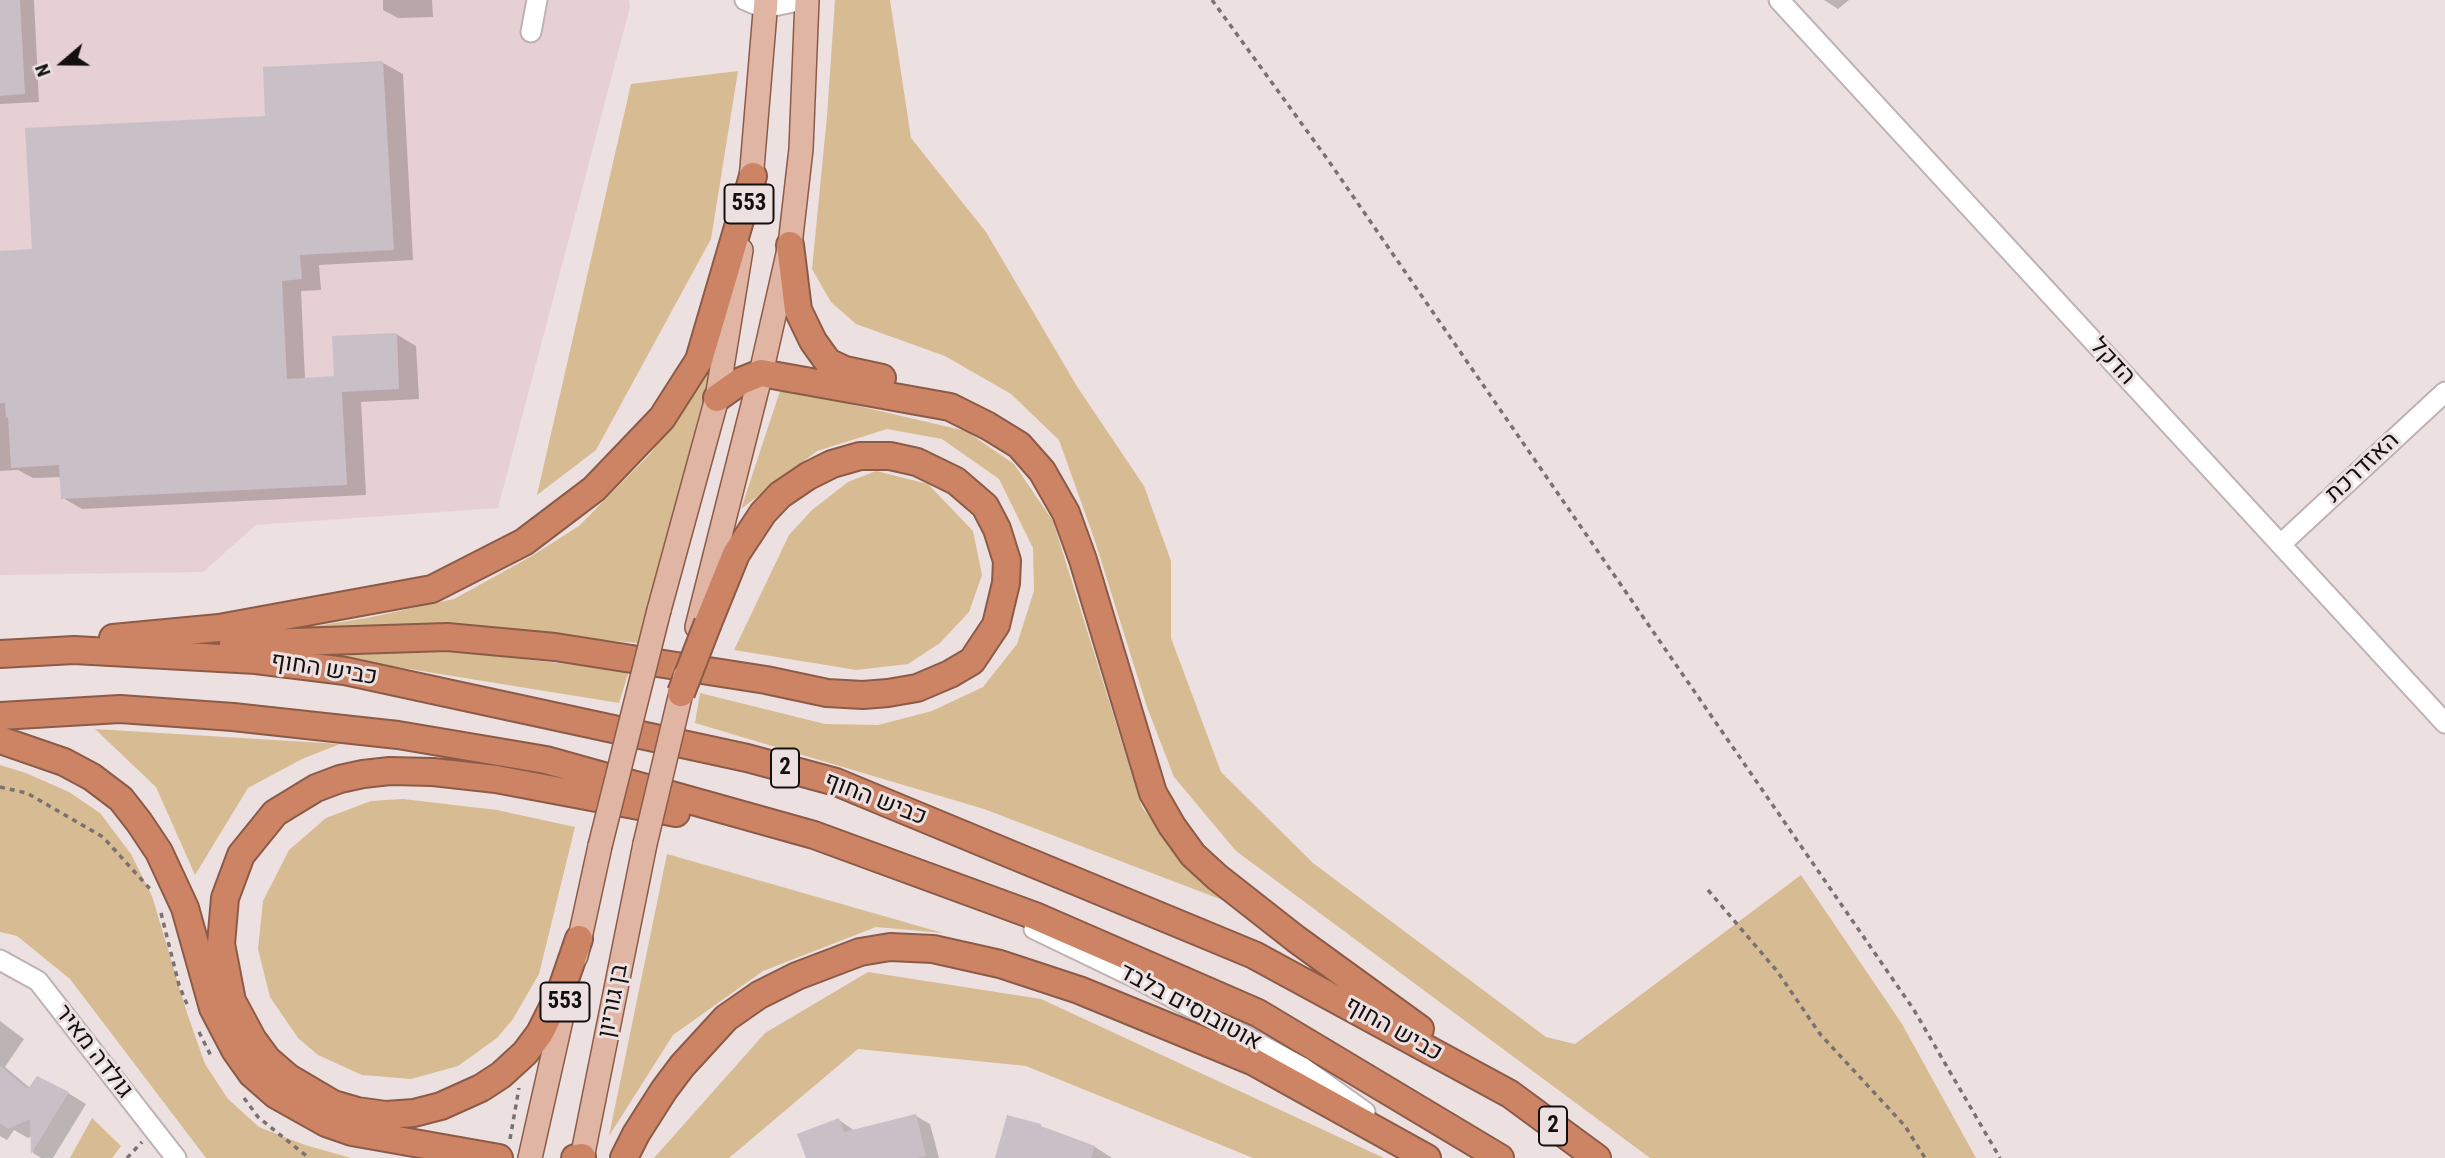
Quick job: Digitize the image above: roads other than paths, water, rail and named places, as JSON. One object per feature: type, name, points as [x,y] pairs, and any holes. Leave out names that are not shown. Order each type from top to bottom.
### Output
[{"type":"highway","points":[[0,652],[219,628],[432,589],[524,542],[594,489],[662,418],[699,360],[753,176]]},
{"type":"highway","points":[[790,246],[798,310],[813,341],[828,362],[845,370],[929,388],[1000,416],[1035,446],[1060,484],[1153,793],[1193,855],[1296,939],[1510,1094]]},
{"type":"highway","points":[[717,398],[741,380],[761,373],[950,407],[1020,444],[1042,471],[1066,513],[1083,561]]},
{"type":"highway","points":[[74,650],[447,637],[555,647],[766,680],[827,693],[888,693],[917,688],[972,661],[996,625],[1006,583],[1007,561],[998,529],[985,506],[956,481],[917,462],[890,456],[860,456],[832,464],[808,476],[780,495],[763,513],[736,554],[702,625],[681,693]]},
{"type":"highway","name":"כביש החוף","points":[[0,652],[74,650],[256,660],[345,671],[747,758],[836,782],[1254,955],[1510,1094],[1597,1158]]},
{"type":"highway","name":"2","points":[[0,716],[120,709],[233,716],[398,735],[546,760],[814,835],[1035,916],[1258,1013],[1500,1158]]},
{"type":"highway","points":[[0,740],[55,758],[92,777],[121,799],[139,822],[159,852],[186,908],[213,1008],[235,1050],[252,1073],[276,1095],[326,1123],[352,1132],[393,1141],[503,1153]]},
{"type":"highway","points":[[579,939],[561,991],[540,1033],[525,1053],[481,1088],[458,1100],[414,1113],[386,1115],[334,1104],[289,1078],[267,1059],[253,1040],[232,1001],[221,944],[225,898],[241,855],[275,813],[316,788],[363,774],[390,771],[433,772],[496,779],[814,835]]},
{"type":"highway","points":[[624,1158],[670,1082],[726,1018],[759,995],[797,976],[860,952],[890,947],[933,949],[1000,964],[1079,990],[1252,1061],[1429,1158]]},
{"type":"highway","points":[[393,1141],[436,1158]]},
{"type":"main road","name":"553","points":[[702,625],[790,246],[801,149],[805,0]]},
{"type":"main road","name":"553","points":[[530,1158],[600,846],[659,610],[717,398],[753,176],[758,3]]},
{"type":"main road","name":"בן גוריון","points":[[580,1158],[645,844],[681,693]]},
{"type":"street","points":[[531,32],[537,0]]},
{"type":"street","points":[[758,3],[805,0]]},
{"type":"street","name":"הדקל","points":[[1779,0],[2445,723]]},
{"type":"street","name":"האזדרכת","points":[[2281,544],[2445,392]]},
{"type":"street","name":"אוטובוסים בלבד","points":[[936,881],[1140,981],[1302,1067],[1429,1158]]},
{"type":"street","name":"גולדה מאיר","points":[[0,960],[38,981],[176,1158]]}]
